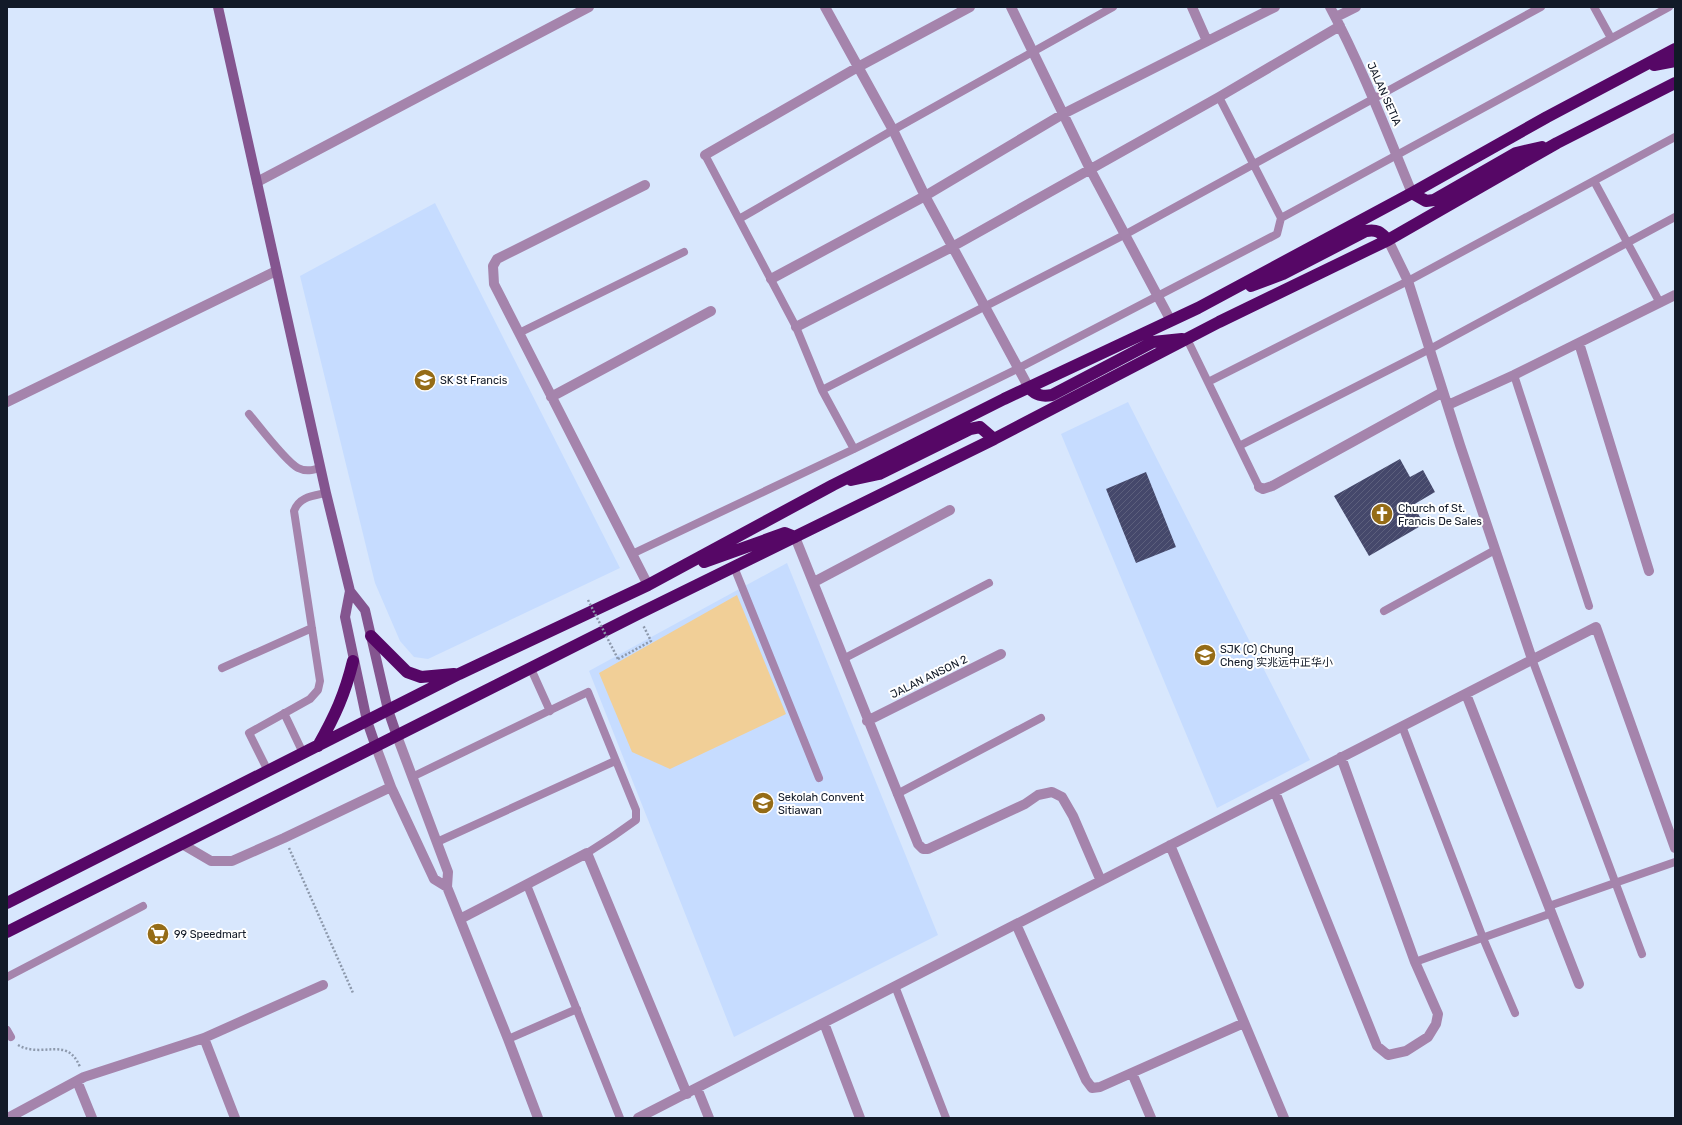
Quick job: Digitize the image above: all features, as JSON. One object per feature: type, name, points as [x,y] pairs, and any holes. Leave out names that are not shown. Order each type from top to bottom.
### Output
[{"type":"highway","points":[[7,903],[459,674],[648,585],[833,485],[1029,388],[1198,308],[1412,193],[1547,117],[1675,49]]},
{"type":"highway","points":[[1643,67],[1675,61]]},
{"type":"highway","points":[[7,932],[638,614],[994,439],[1187,339],[1388,240],[1557,143],[1675,83]]},
{"type":"highway","points":[[1412,193],[1426,201],[1434,200],[1516,153],[1557,143]]},
{"type":"highway","points":[[1198,308],[1283,274],[1366,231],[1374,230],[1380,232],[1388,240]]},
{"type":"highway","points":[[1029,388],[1035,394],[1044,397],[1052,395],[1152,342],[1187,339]]},
{"type":"highway","points":[[833,485],[879,474],[970,429],[980,427],[994,439]]},
{"type":"highway","points":[[672,572],[785,533],[795,537]]},
{"type":"highway","points":[[371,636],[407,672],[421,677],[459,674]]},
{"type":"highway","points":[[318,746],[340,705],[353,661]]},
{"type":"street","points":[[218,7],[320,468],[350,591],[365,610],[388,710],[448,872],[447,888],[538,1118]]},
{"type":"street","points":[[257,182],[590,7]]},
{"type":"street","points":[[825,7],[893,130],[925,196],[1017,369],[1029,388]]},
{"type":"street","points":[[705,155],[858,67],[970,7]]},
{"type":"street","points":[[1011,7],[1090,169],[1126,234],[1171,321]]},
{"type":"street","points":[[1192,7],[1207,41]]},
{"type":"street","points":[[770,278],[925,196],[1063,114],[1275,7]]},
{"type":"street","name":"JALAN SETIA","points":[[1330,7],[1338,21],[1373,99],[1412,193]]},
{"type":"street","points":[[796,327],[952,247],[1219,97],[1338,21],[1356,7]]},
{"type":"street","points":[[645,185],[497,259],[493,266],[494,284],[648,585]]},
{"type":"street","points":[[1388,240],[1408,281],[1443,392],[1532,660]]},
{"type":"street","points":[[7,402],[276,271]]},
{"type":"street","points":[[1448,405],[1514,375],[1675,295]]},
{"type":"street","points":[[551,397],[712,311]]},
{"type":"street","points":[[1579,343],[1649,571]]},
{"type":"street","points":[[1259,487],[1263,490],[1272,486],[1443,392]]},
{"type":"street","points":[[814,582],[950,510]]},
{"type":"street","points":[[795,537],[814,582],[867,721],[921,848],[928,849],[1025,804],[1038,795],[1052,792],[1062,797],[1073,816],[1101,881]]},
{"type":"street","points":[[350,591],[345,617],[366,721],[391,787],[434,879],[447,888]]},
{"type":"street","points":[[638,1118],[1596,627],[1675,848]]},
{"type":"street","name":"JALAN ANSON 2","points":[[867,721],[1002,654]]},
{"type":"street","points":[[1466,694],[1579,984]]},
{"type":"street","points":[[1275,792],[1377,1046],[1388,1054],[1406,1051],[1428,1037],[1436,1024],[1438,1014],[1415,962],[1341,758]]},
{"type":"street","points":[[182,844],[211,861],[232,860],[284,838],[391,787]]},
{"type":"street","points":[[1170,845],[1284,1118]]},
{"type":"street","points":[[460,919],[588,853],[687,1094]]},
{"type":"street","points":[[1016,924],[1088,1084],[1092,1088],[1100,1087],[1244,1023]]},
{"type":"street","points":[[8,1118],[81,1079],[204,1038],[323,985]]},
{"type":"street","points":[[824,1023],[860,1118]]},
{"type":"street","points":[[204,1038],[235,1118]]},
{"type":"street","points":[[1132,1073],[1151,1118]]},
{"type":"street","points":[[81,1079],[92,1118]]},
{"type":"street","points":[[697,1088],[709,1118]]},
{"type":"lane","points":[[739,219],[893,130],[1113,7]]},
{"type":"lane","points":[[822,390],[1126,234],[1541,7]]},
{"type":"lane","points":[[1594,7],[1611,38]]},
{"type":"lane","points":[[632,554],[854,449],[1017,369],[1276,234],[1281,218],[1669,7]]},
{"type":"lane","points":[[1219,97],[1281,218]]},
{"type":"lane","points":[[1208,382],[1408,281],[1675,137]]},
{"type":"lane","points":[[705,155],[796,327],[822,390],[854,449]]},
{"type":"lane","points":[[1594,181],[1660,303]]},
{"type":"lane","points":[[1239,446],[1430,349],[1675,217]]},
{"type":"lane","points":[[519,333],[684,252]]},
{"type":"lane","points":[[1187,339],[1259,487]]},
{"type":"lane","points":[[1514,375],[1589,606]]},
{"type":"lane","points":[[249,414],[289,461],[298,468],[308,471],[320,468]]},
{"type":"lane","points":[[268,771],[249,733],[310,699],[318,690],[320,681],[294,511],[296,505],[303,499],[326,493]]},
{"type":"lane","points":[[1384,611],[1495,550]]},
{"type":"lane","points":[[734,567],[820,778]]},
{"type":"lane","points":[[844,659],[990,583]]},
{"type":"lane","points":[[222,668],[312,628]]},
{"type":"lane","points":[[1532,660],[1642,954]]},
{"type":"lane","points":[[531,669],[550,711]]},
{"type":"lane","points":[[412,777],[588,692],[636,810],[636,820],[588,853]]},
{"type":"lane","points":[[284,714],[303,753]]},
{"type":"lane","points":[[898,794],[1041,718]]},
{"type":"lane","points":[[1402,726],[1483,938],[1515,1013]]},
{"type":"lane","points":[[437,842],[616,760]]},
{"type":"lane","points":[[1415,962],[1483,938],[1616,883],[1675,862]]},
{"type":"lane","points":[[527,885],[620,1118]]},
{"type":"lane","points":[[7,977],[143,906]]},
{"type":"lane","points":[[895,986],[946,1118]]},
{"type":"lane","points":[[508,1039],[577,1009]]},
{"type":"path","points":[[588,600],[618,659],[651,641],[638,614]]},
{"type":"path","points":[[284,838],[353,993]]},
{"type":"path","points":[[9,1034],[18,1044],[25,1048],[64,1049],[71,1052],[78,1061],[81,1079]]},
{"type":"shaded area","name":"SK St Francis","points":[[435,203],[620,568],[428,659],[414,657],[400,641],[375,583],[300,276]]},
{"type":"shaded area","name":"SJK (C) Chung Cheng 实兆远中正华小","points":[[1128,402],[1310,760],[1217,808],[1061,434]]},
{"type":"shaded area","name":"Sekolah Convent Sitiawan","points":[[787,563],[938,935],[734,1037],[589,671]]},
{"type":"shaded area","points":[[737,595],[786,714],[670,769],[632,752],[599,673]]},
{"type":"building","name":"Church of St. Francis De Sales","points":[[1400,459],[1410,477],[1423,470],[1435,492],[1413,505],[1424,524],[1369,556],[1334,496]]},
{"type":"building","points":[[1146,472],[1176,547],[1136,563],[1106,489]]},
{"type":"place","name":"SK St Francis","points":[[425,380]]},
{"type":"place","name":"Church of St. Francis De Sales","points":[[1382,514]]},
{"type":"place","name":"SJK (C) Chung Cheng 实兆远中正华小","points":[[1205,655]]},
{"type":"place","name":"Sekolah Convent Sitiawan","points":[[763,803]]},
{"type":"place","name":"99 Speedmart","points":[[158,934]]}]
